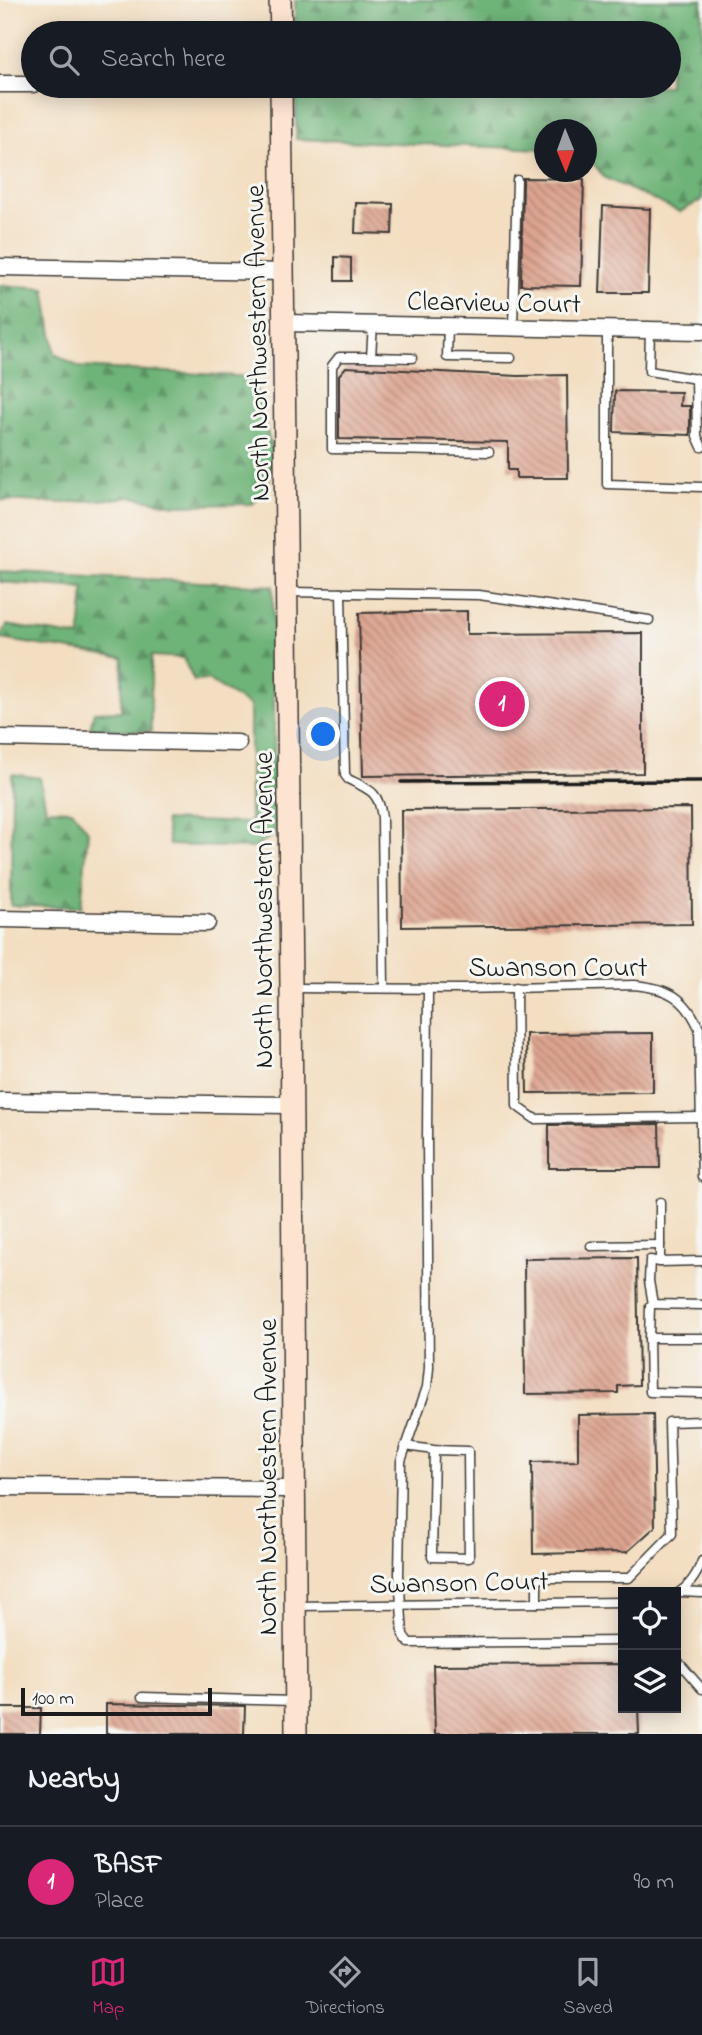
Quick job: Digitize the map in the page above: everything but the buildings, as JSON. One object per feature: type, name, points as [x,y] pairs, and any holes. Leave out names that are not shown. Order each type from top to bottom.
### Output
[{"type":"street","points":[[280,0],[281,21]]},
{"type":"street","points":[[0,84],[21,84]]},
{"type":"street","name":"North Northwestern Avenue","points":[[281,98],[296,1734]]},
{"type":"street","points":[[0,267],[284,272]]},
{"type":"street","name":"Clearview Court","points":[[284,323],[702,331]]},
{"type":"street","points":[[0,738],[238,743]]},
{"type":"street","points":[[0,919],[206,923]]},
{"type":"street","points":[[0,1101],[291,1105]]},
{"type":"street","points":[[0,1487],[293,1489]]},
{"type":"lane","points":[[513,327],[517,180]]},
{"type":"lane","points":[[371,357],[373,324]]},
{"type":"lane","points":[[448,326],[447,357],[511,358]]},
{"type":"lane","points":[[650,328],[649,371],[699,379],[698,436],[702,447]]},
{"type":"lane","points":[[607,329],[607,484],[702,487]]},
{"type":"lane","points":[[412,358],[339,357],[332,366],[332,449],[489,452]]},
{"type":"lane","points":[[287,592],[479,595],[649,620]]},
{"type":"lane","points":[[341,593],[345,775],[374,793],[380,803],[384,988]]},
{"type":"lane","name":"Swanson Court","points":[[291,988],[634,985],[662,989],[674,995],[693,1015],[701,1037],[702,1177]]},
{"type":"lane","points":[[516,987],[517,1106],[535,1119],[702,1117]]},
{"type":"lane","points":[[428,988],[429,1368],[426,1387],[401,1461],[400,1605],[403,1635],[409,1643],[618,1641]]},
{"type":"lane","points":[[660,1202],[660,1262]]},
{"type":"lane","points":[[591,1247],[660,1245]]},
{"type":"lane","points":[[702,1261],[650,1260],[649,1281],[653,1304],[650,1306],[650,1392],[702,1392]]},
{"type":"lane","points":[[653,1304],[702,1305]]},
{"type":"lane","points":[[649,1338],[702,1338]]},
{"type":"lane","points":[[537,1603],[537,1578],[629,1577],[672,1534],[669,1422],[702,1421]]},
{"type":"lane","points":[[405,1446],[468,1451],[469,1558],[432,1557],[434,1450]]},
{"type":"lane","points":[[681,1590],[698,1572],[702,1561]]},
{"type":"lane","points":[[681,1593],[702,1593]]},
{"type":"lane","name":"Swanson Court","points":[[295,1606],[618,1602]]},
{"type":"lane","points":[[681,1665],[702,1689]]},
{"type":"lane","points":[[142,1697],[296,1702]]},
{"type":"green space","points":[[295,0],[702,0],[702,200],[680,212],[605,178],[597,168],[597,119],[534,119],[534,149],[296,139],[296,98],[681,98],[681,21],[295,21]]},
{"type":"green space","points":[[0,285],[45,288],[55,354],[79,367],[253,377],[273,454],[269,481],[253,504],[175,505],[133,497],[63,503],[0,500]]},
{"type":"green space","points":[[0,571],[273,586],[275,833],[255,848],[169,845],[165,820],[250,823],[250,706],[208,680],[194,681],[183,658],[151,656],[151,732],[90,728],[94,712],[121,711],[123,658],[0,639],[7,625],[80,637],[84,588],[0,582]]},
{"type":"green space","points":[[12,774],[40,778],[46,809],[72,810],[88,831],[81,907],[11,906]]},
{"type":"railway","points":[[401,782],[702,781]]},
{"type":"place","name":"BASF","points":[[502,704]]}]
